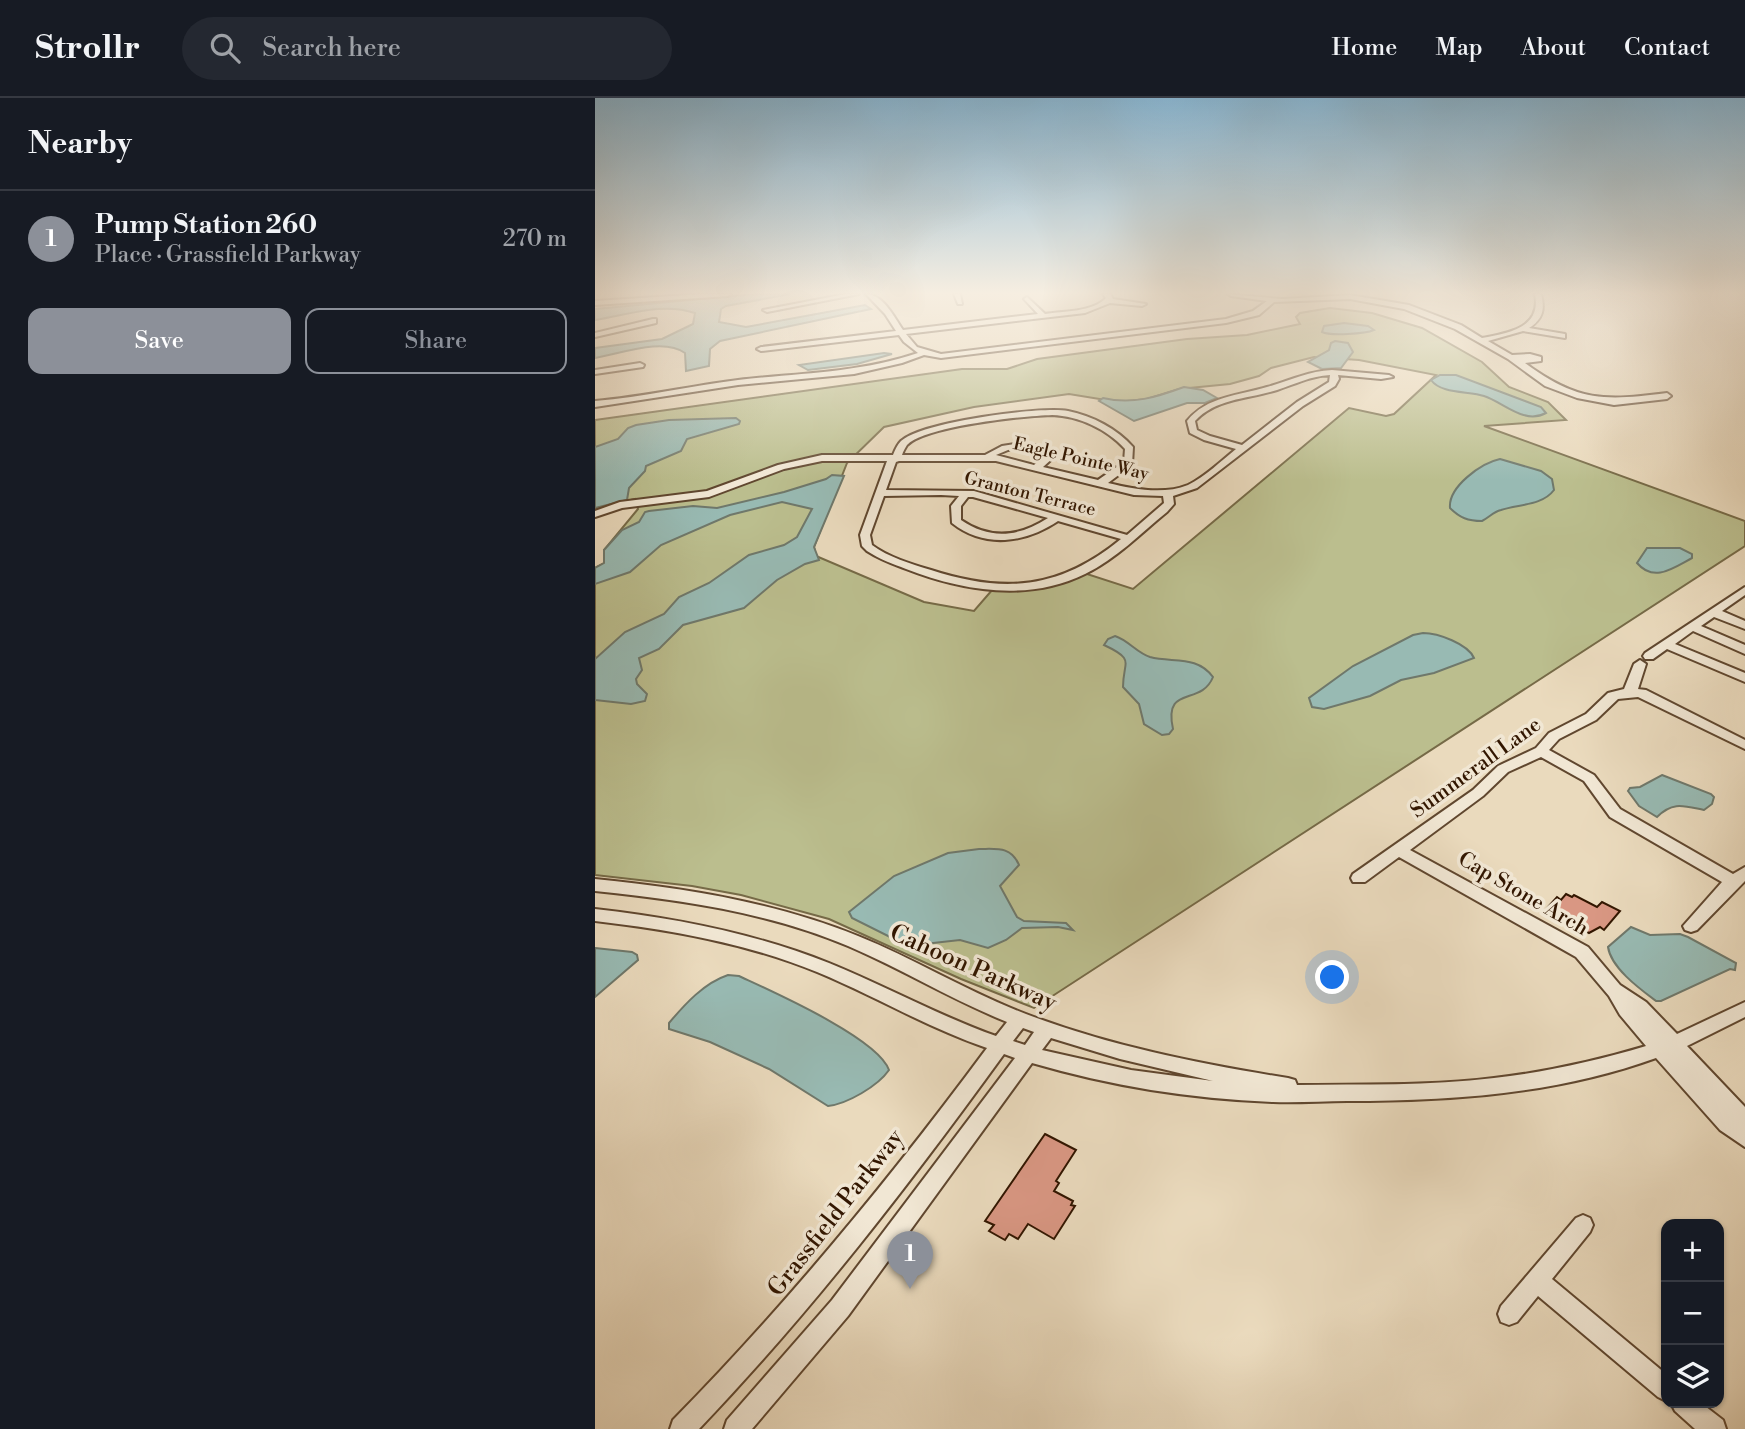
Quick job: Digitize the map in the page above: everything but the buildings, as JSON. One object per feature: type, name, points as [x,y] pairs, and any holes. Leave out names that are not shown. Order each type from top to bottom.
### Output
[{"type":"street","points":[[595,404],[731,384],[855,371],[885,366],[915,356]]},
{"type":"street","points":[[1509,356],[1548,384],[1590,399],[1614,402],[1667,396]]},
{"type":"street","points":[[595,372],[640,365]]},
{"type":"street","points":[[1244,448],[1202,436],[1193,431],[1191,421],[1196,415],[1221,401],[1272,389],[1302,377],[1334,373],[1389,377]]},
{"type":"street","name":"Eagle Pointe Way","points":[[596,514],[626,507],[702,500],[735,491],[796,467],[858,460],[988,457],[1038,466],[1142,494],[1168,494],[1194,486],[1300,404],[1332,384],[1334,373]]},
{"type":"street","points":[[1101,483],[1129,463],[1130,449],[1124,442],[1083,418],[1060,412],[1009,416],[920,435],[903,444],[894,459],[865,534],[867,546],[876,553],[921,572],[956,582],[999,587],[1055,581],[1091,565],[1128,538],[1167,507],[1170,500],[1168,494]]},
{"type":"street","points":[[988,457],[996,452],[1032,446],[1049,457],[1038,466]]},
{"type":"street","name":"Granton Terrace","points":[[881,493],[966,494],[1128,538]]},
{"type":"street","points":[[966,494],[956,506],[955,521],[993,538],[1027,536],[1057,517]]},
{"type":"street","points":[[1745,590],[1739,600],[1713,612],[1644,660],[1630,692],[1641,693],[1745,746]]},
{"type":"street","points":[[1713,612],[1745,625]]},
{"type":"street","points":[[1692,626],[1745,650]]},
{"type":"street","points":[[1707,662],[1731,643]]},
{"type":"street","points":[[1666,644],[1745,678]]},
{"type":"street","name":"Summerall Lane","points":[[1359,878],[1478,793],[1503,769],[1541,751],[1554,736],[1591,717],[1611,698],[1630,692]]},
{"type":"street","points":[[1541,751],[1589,778],[1615,813],[1739,877],[1691,926]]},
{"type":"street","name":"Cap Stone Arch","points":[[1398,850],[1576,948],[1615,991],[1626,1010],[1667,1046]]},
{"type":"street","name":"Cahoon Parkway","points":[[595,885],[728,903],[805,924],[856,943],[1047,1029],[1169,1065],[1333,1093]]},
{"type":"street","name":"Cahoon Parkway","points":[[595,915],[696,929],[778,951],[843,976],[999,1045],[1029,1055],[1178,1085],[1265,1094],[1398,1094],[1534,1082],[1609,1065],[1667,1046],[1745,1009]]},
{"type":"street","name":"Grassfield Parkway","points":[[682,1429],[757,1352],[813,1286],[1019,1018]]},
{"type":"street","points":[[736,1429],[840,1308],[1047,1029]]},
{"type":"street","points":[[1667,1046],[1745,1120]]},
{"type":"street","points":[[1667,1046],[1727,1124],[1745,1138]]},
{"type":"street","points":[[1509,1314],[1583,1225]]},
{"type":"street","points":[[1537,1281],[1661,1385]]},
{"type":"street","points":[[1689,1408],[1714,1429]]},
{"type":"green space","points":[[1059,356],[1472,356],[1509,387],[1548,402],[1566,420],[1484,426],[1745,521],[1745,546],[1034,1008],[961,979],[829,919],[741,895],[692,886],[595,875],[595,568],[604,563],[604,550],[638,509],[635,499],[595,508],[595,420],[962,369],[1007,369],[1037,359]],"holes":[[[1314,357],[1359,360],[1436,375],[1394,414],[1386,416],[1349,408],[1133,589],[1084,573],[993,589],[974,611],[924,602],[816,556],[814,547],[847,463],[884,427],[974,407],[1069,394],[1118,402],[1147,399],[1179,389],[1230,384],[1259,376],[1271,368]]]},
{"type":"water","points":[[685,356],[710,356],[709,366],[686,371]]},
{"type":"water","points":[[862,356],[885,356],[857,364],[808,370],[799,365]]},
{"type":"water","points":[[1318,356],[1350,356],[1341,368],[1322,369],[1308,362]]},
{"type":"water","points":[[1440,375],[1456,375],[1541,407],[1546,413],[1530,416],[1484,396],[1441,388],[1431,380]]},
{"type":"water","points":[[1184,387],[1203,390],[1217,398],[1205,403],[1187,403],[1134,421],[1099,401],[1103,398],[1124,401],[1144,399]]},
{"type":"water","points":[[736,418],[740,421],[739,424],[687,439],[681,451],[646,466],[645,471],[629,488],[627,500],[595,508],[595,447],[618,439],[628,428],[636,425],[669,420]]},
{"type":"water","points":[[1500,459],[1541,471],[1552,479],[1554,490],[1543,499],[1498,511],[1482,521],[1465,518],[1450,508],[1454,492],[1467,477],[1484,465]]},
{"type":"water","points":[[832,475],[844,476],[814,547],[819,560],[805,564],[777,580],[744,608],[683,625],[659,649],[639,658],[642,670],[636,679],[637,684],[647,694],[645,701],[631,704],[595,700],[595,659],[625,632],[664,614],[679,597],[709,583],[749,555],[784,545],[797,537],[812,509],[782,502],[730,515],[661,545],[630,572],[595,584],[595,568],[604,563],[604,550],[622,530],[639,522],[645,512],[693,506],[717,508],[784,492]]},
{"type":"water","points":[[1647,548],[1680,548],[1692,554],[1692,558],[1664,572],[1650,572],[1637,563]]},
{"type":"water","points":[[1423,633],[1452,640],[1466,648],[1474,658],[1434,673],[1401,680],[1370,696],[1324,709],[1312,707],[1309,698],[1353,666],[1413,635]]},
{"type":"water","points":[[1115,636],[1150,657],[1200,665],[1213,677],[1207,686],[1173,706],[1173,729],[1169,734],[1162,735],[1144,724],[1139,704],[1123,687],[1124,658],[1104,645],[1108,639]]},
{"type":"water","points":[[1662,775],[1711,794],[1714,797],[1712,804],[1704,810],[1674,807],[1657,817],[1639,806],[1628,791]]},
{"type":"water","points":[[979,849],[1003,850],[1016,859],[1019,865],[1000,886],[1017,917],[1024,921],[1066,923],[1073,930],[1058,927],[1022,928],[1006,940],[988,948],[960,940],[915,945],[904,944],[852,918],[849,912],[894,876],[948,853]]},
{"type":"water","points":[[1631,927],[1650,935],[1680,934],[1688,937],[1736,963],[1735,970],[1730,969],[1656,1001],[1627,977],[1610,955],[1608,947]]},
{"type":"water","points":[[595,948],[632,952],[637,955],[638,960],[595,997]]},
{"type":"water","points":[[728,975],[739,976],[845,1030],[881,1057],[889,1070],[861,1093],[844,1102],[828,1106],[769,1069],[710,1042],[669,1029],[669,1023],[695,995]]},
{"type":"place","name":"Pump Station 260","points":[[910,1289]]}]
